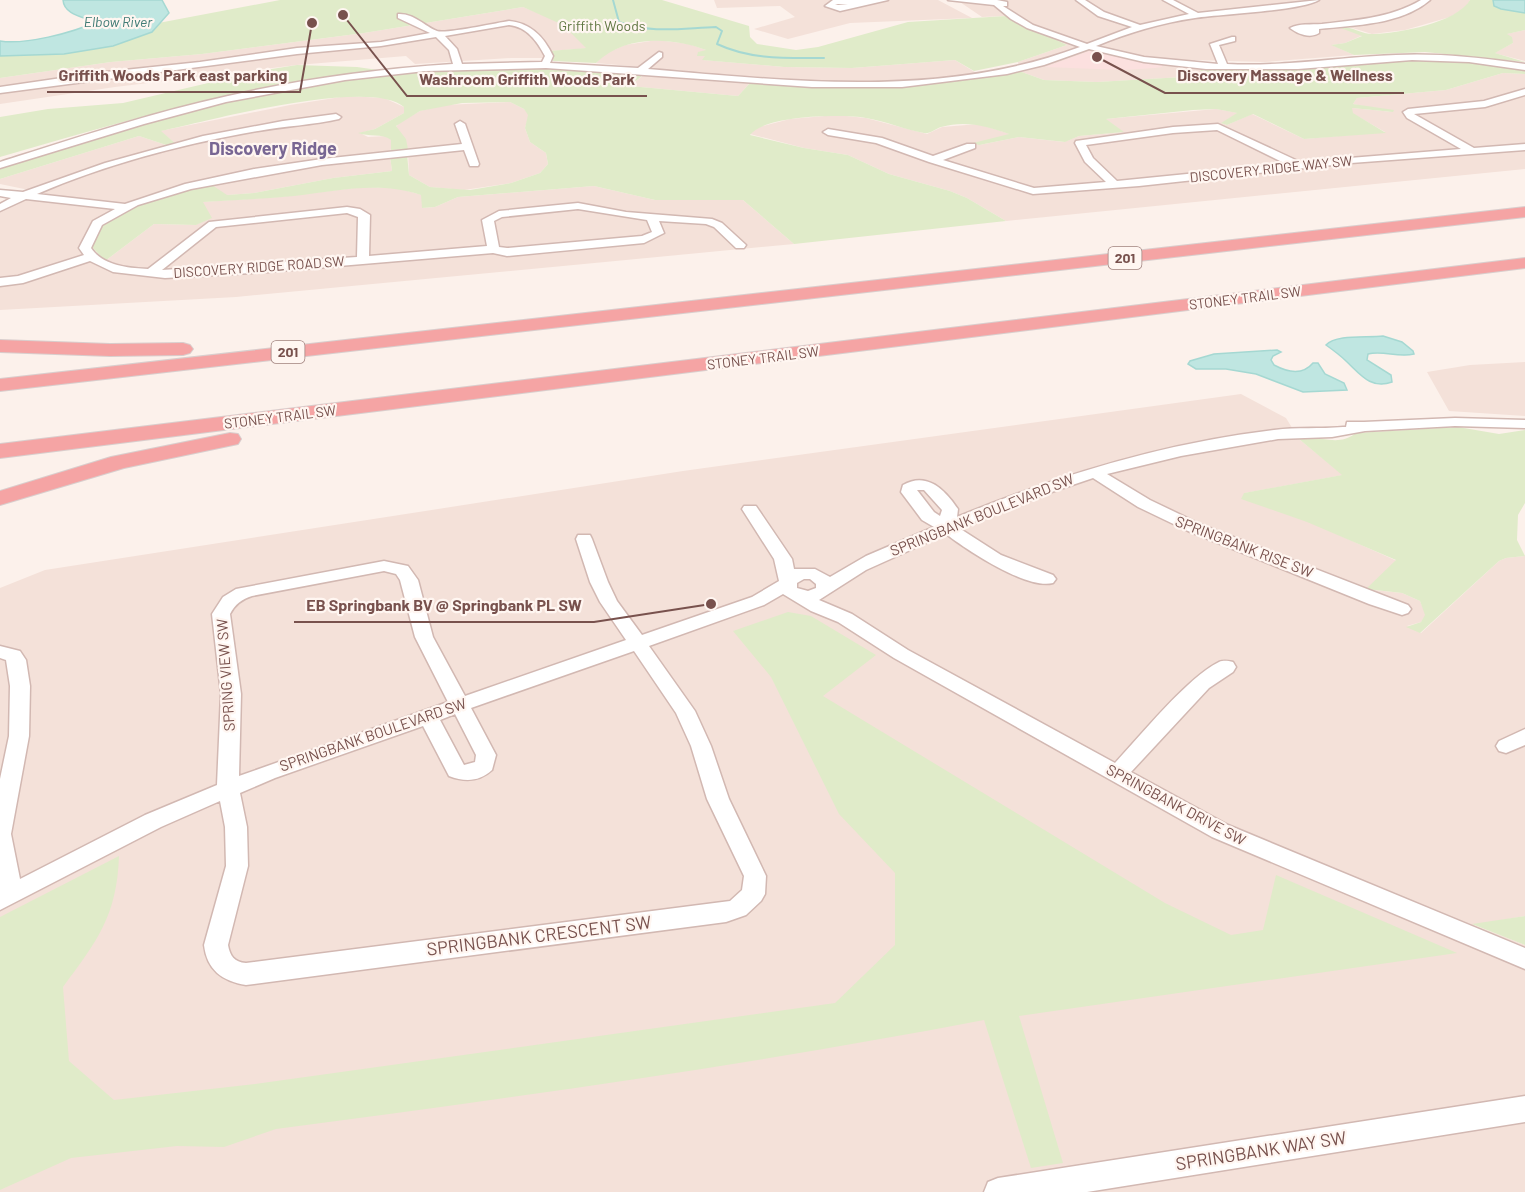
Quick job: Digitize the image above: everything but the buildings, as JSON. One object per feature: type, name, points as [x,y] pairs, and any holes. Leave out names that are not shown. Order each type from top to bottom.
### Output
[{"type":"highway","name":"201","points":[[0,384],[1525,212]]},
{"type":"highway","name":"STONEY TRAIL SW","points":[[0,451],[1525,263]]},
{"type":"highway","points":[[0,498],[119,462],[264,433],[1032,330],[1121,314]]},
{"type":"highway","points":[[0,346],[63,350],[178,349],[504,320],[575,320]]},
{"type":"street","points":[[855,4],[884,0]]},
{"type":"street","points":[[952,0],[999,2]]},
{"type":"street","points":[[961,0],[999,2],[1027,22],[1083,44],[1168,60],[1222,65],[1296,64],[1358,58],[1442,58],[1525,66]]},
{"type":"street","points":[[1080,0],[1101,14],[1135,26]]},
{"type":"street","points":[[1167,0],[1194,14]]},
{"type":"street","points":[[1277,4],[1295,0]]},
{"type":"street","points":[[0,160],[153,114],[241,92],[357,73],[458,65],[546,64],[812,83],[900,82],[966,78],[1028,64],[1135,26],[1194,14],[1315,0]]},
{"type":"street","points":[[1314,22],[1332,25],[1392,15],[1426,0]]},
{"type":"street","points":[[1277,4],[1303,14]]},
{"type":"street","points":[[401,16],[407,17],[438,36],[455,52],[458,65]]},
{"type":"street","points":[[0,90],[149,70],[191,69],[297,53],[374,48],[505,23],[518,24],[534,34],[544,45],[549,56],[546,64]]},
{"type":"street","points":[[1222,65],[1214,44],[1232,39]]},
{"type":"street","points":[[640,70],[659,55]]},
{"type":"street","points":[[0,165],[156,117],[263,91],[458,65]]},
{"type":"street","points":[[1467,148],[1410,116],[1408,112],[1485,104],[1525,92]]},
{"type":"street","points":[[4,204],[102,167],[180,145],[281,124],[336,117]]},
{"type":"street","points":[[460,124],[474,164]]},
{"type":"street","points":[[1113,183],[1089,160],[1080,143],[1213,127],[1228,130],[1292,163]]},
{"type":"street","name":"DISCOVERY RIDGE WAY SW","points":[[828,132],[872,139],[1017,187],[1040,191],[1292,163],[1525,142]]},
{"type":"street","points":[[933,160],[971,146]]},
{"type":"street","points":[[4,204],[118,210],[201,185],[291,165],[379,154],[468,147]]},
{"type":"street","name":"DISCOVERY RIDGE WAY SW","points":[[1467,148],[1525,147]]},
{"type":"street","points":[[0,193],[118,210]]},
{"type":"street","points":[[493,249],[488,220],[500,214],[578,206],[652,218],[708,221],[717,225],[740,245]]},
{"type":"street","points":[[0,282],[19,280],[91,257],[85,248],[88,233],[118,210]]},
{"type":"street","points":[[150,274],[213,224],[347,210],[364,215],[363,259]]},
{"type":"street","name":"DISCOVERY RIDGE ROAD SW","points":[[91,257],[113,268],[150,274],[258,269],[493,249],[507,252],[645,239],[658,233],[652,218]]},
{"type":"street","name":"SPRINGBANK BOULEVARD SW","points":[[819,581],[1036,491],[1152,456],[1280,434],[1337,433],[1364,427],[1455,422],[1525,424]]},
{"type":"street","name":"SPRINGBANK RISE SW","points":[[1094,472],[1132,498],[1182,524],[1317,575],[1364,598],[1402,609]]},
{"type":"street","points":[[750,510],[783,559],[793,589]]},
{"type":"street","points":[[947,527],[996,560],[1021,572],[1047,579]]},
{"type":"street","name":"SPRINGBANK CRESCENT SW","points":[[228,789],[236,827],[237,866],[216,945],[217,954],[223,966],[238,973],[726,912],[738,908],[753,894],[755,876],[718,800],[701,746],[685,711],[599,582],[584,539]]},
{"type":"street","points":[[783,559],[819,581]]},
{"type":"street","name":"SPRING VIEW SW","points":[[228,789],[231,694],[221,614],[226,604],[245,592],[384,566],[402,570],[409,580],[424,637],[460,705]]},
{"type":"street","points":[[793,589],[801,573],[819,581]]},
{"type":"street","points":[[793,589],[814,597],[819,581]]},
{"type":"street","name":"SPRINGBANK DRIVE SW","points":[[819,581],[845,618]]},
{"type":"street","name":"SPRINGBANK BOULEVARD SW","points":[[7,896],[153,821],[228,789],[428,716],[793,589]]},
{"type":"street","name":"SPRINGBANK DRIVE SW","points":[[793,589],[817,608],[845,618],[901,654],[1117,774],[1251,845],[1525,959]]},
{"type":"street","points":[[0,652],[13,655],[16,660],[20,686],[19,736],[0,834],[7,896]]},
{"type":"street","points":[[1117,774],[1202,683],[1226,667]]},
{"type":"street","points":[[428,716],[456,771],[475,772],[485,765],[486,755],[460,705]]},
{"type":"street","points":[[1506,746],[1525,735]]},
{"type":"street","name":"SPRINGBANK WAY SW","points":[[998,1192],[1525,1109]]},
{"type":"shaded area","points":[[714,0],[938,0],[972,18],[850,23],[788,39],[754,29],[795,17],[780,6],[717,8]]},
{"type":"shaded area","points":[[957,0],[1470,0],[1465,8],[1450,17],[1405,30],[1372,34],[1340,26],[1363,35],[1345,43],[1332,45],[1354,55],[1265,62],[1195,60],[1201,67],[1200,76],[1097,82],[1044,80],[1019,71],[1018,62],[1067,45],[1006,16],[982,17]]},
{"type":"shaded area","points":[[523,7],[568,25],[591,48],[550,51],[552,58],[415,64],[406,56],[297,65],[115,87],[0,104],[0,78],[111,62],[202,54],[364,33]]},
{"type":"shaded area","points":[[1525,30],[1525,61],[1494,53],[1513,43],[1506,34]]},
{"type":"shaded area","points":[[657,40],[689,44],[709,51],[703,60],[784,67],[852,68],[955,60],[983,77],[882,86],[805,87],[750,83],[738,96],[630,86],[652,68],[596,63],[605,54],[625,45]]},
{"type":"shaded area","points":[[1089,51],[1163,64],[1162,67],[1123,70],[1045,67]]},
{"type":"shaded area","points":[[1503,73],[1525,74],[1525,169],[1006,221],[967,198],[889,174],[848,155],[804,148],[750,134],[755,128],[790,119],[836,115],[866,118],[927,134],[942,127],[979,124],[1010,134],[979,145],[1019,137],[1064,142],[1079,136],[1123,132],[1105,119],[1216,109],[1238,113],[1222,123],[1227,125],[1252,114],[1304,139],[1385,132],[1352,113],[1352,108],[1393,112],[1353,104],[1357,98],[1446,90]]},
{"type":"shaded area","points":[[347,96],[384,98],[404,107],[404,113],[375,129],[360,133],[368,137],[386,136],[392,140],[390,156],[392,171],[333,178],[254,193],[227,195],[113,218],[97,231],[91,243],[95,252],[105,261],[154,224],[195,225],[211,218],[202,202],[279,197],[362,187],[397,188],[422,195],[422,208],[435,207],[458,197],[594,186],[655,200],[743,200],[794,244],[236,297],[0,310],[0,202],[29,190],[0,184],[0,179],[139,136],[169,146],[175,143],[160,131]]},
{"type":"shaded area","points":[[510,102],[524,109],[529,115],[525,128],[530,142],[546,153],[548,164],[540,173],[511,183],[464,190],[430,187],[409,175],[408,149],[396,127],[400,122],[420,111],[444,105]]},
{"type":"shaded area","points":[[1525,362],[1525,416],[1449,411],[1427,372],[1470,365]]},
{"type":"shaded area","points":[[1241,394],[1286,418],[1299,439],[1343,475],[1245,493],[1397,561],[1374,590],[1402,593],[1420,601],[1426,615],[1421,622],[1407,626],[1421,633],[1499,561],[1525,556],[1525,916],[1474,925],[1525,945],[1525,1192],[0,1192],[0,588],[45,570],[683,471]]},
{"type":"green space","name":"Griffith Woods","points":[[280,0],[662,0],[749,26],[750,37],[757,44],[796,50],[818,47],[908,22],[1006,16],[1067,45],[1018,62],[974,71],[955,60],[852,68],[784,67],[702,60],[705,56],[697,56],[698,52],[706,50],[663,41],[648,41],[620,47],[596,63],[553,61],[549,51],[586,48],[563,25],[523,7],[364,33],[202,54],[111,62],[0,78],[0,53]]},
{"type":"green space","points":[[1470,0],[1525,0],[1525,30],[1507,34],[1512,37],[1513,43],[1495,53],[1525,62],[1425,52],[1354,55],[1331,45],[1345,43],[1362,36],[1338,27],[1347,27],[1370,34],[1412,29],[1453,15]]},
{"type":"green space","points":[[1394,59],[1468,61],[1525,68],[1525,74],[1503,73],[1446,90],[1357,98],[1353,104],[1394,110],[1393,112],[1352,108],[1353,113],[1386,133],[1304,139],[1253,114],[1227,125],[1221,123],[1237,113],[1216,109],[1106,119],[1124,132],[1079,136],[1065,142],[1019,137],[979,145],[973,143],[1009,134],[984,126],[967,124],[950,125],[924,133],[873,119],[855,117],[823,116],[771,123],[758,128],[750,135],[804,148],[848,155],[889,174],[967,198],[1006,221],[794,244],[743,200],[655,200],[594,186],[458,197],[435,207],[422,208],[421,195],[373,188],[203,202],[212,218],[196,225],[154,224],[105,261],[92,247],[95,234],[105,223],[121,213],[161,198],[212,185],[227,195],[254,193],[333,178],[392,171],[390,156],[407,154],[409,175],[430,187],[470,190],[511,183],[540,173],[548,164],[546,153],[530,142],[525,128],[528,115],[524,109],[510,102],[462,103],[420,111],[396,126],[406,139],[408,149],[391,150],[391,140],[358,133],[375,129],[404,113],[404,107],[386,99],[358,97],[287,104],[161,131],[176,144],[169,146],[139,136],[0,179],[0,168],[173,114],[232,100],[384,74],[462,68],[565,68],[644,74],[630,86],[738,96],[750,83],[830,87],[911,85],[1019,71],[1044,80],[1097,82],[1200,76],[1201,67],[1238,69]]},
{"type":"green space","points":[[297,65],[378,70],[282,84],[234,94],[140,117],[0,157],[0,117],[48,109],[123,103],[259,71]]},
{"type":"green space","points":[[1458,427],[1499,434],[1525,430],[1525,503],[1518,515],[1517,540],[1525,556],[1499,561],[1420,633],[1406,627],[1421,622],[1425,615],[1420,601],[1402,593],[1366,589],[1396,560],[1307,522],[1241,499],[1244,493],[1342,475],[1299,439],[1342,440],[1356,433]]},
{"type":"green space","points":[[788,612],[811,616],[876,655],[823,696],[1165,903],[1231,935],[1263,930],[1276,875],[1457,953],[1019,1016],[1063,1163],[1031,1168],[984,1020],[808,1052],[631,1080],[276,1129],[224,1147],[177,1146],[71,1158],[0,1190],[0,917],[119,856],[114,895],[103,927],[86,956],[63,987],[69,1061],[114,1100],[255,1084],[835,1003],[895,945],[895,873],[839,814],[771,677],[733,631]]},
{"type":"green space","points":[[1525,916],[1525,945],[1472,924]]},
{"type":"water","name":"Elbow River","points":[[63,0],[162,0],[169,13],[152,32],[113,46],[64,54],[0,56],[0,41],[22,41],[48,37],[95,22],[71,12],[64,5]]},
{"type":"water","points":[[1493,0],[1525,0],[1525,13],[1501,9],[1494,6]]},
{"type":"water","points":[[1383,336],[1402,342],[1414,354],[1368,354],[1367,360],[1391,375],[1392,382],[1385,384],[1366,379],[1326,345],[1337,339]]},
{"type":"water","points":[[1277,350],[1281,352],[1273,356],[1271,360],[1274,365],[1295,372],[1305,370],[1313,363],[1318,363],[1325,374],[1344,383],[1347,390],[1303,392],[1256,374],[1226,369],[1196,369],[1188,364],[1190,361],[1214,354]]},
{"type":"waterway","points":[[613,0],[619,22],[631,26],[667,29],[716,27],[722,31],[717,44],[743,53],[769,57],[824,58]]},
{"type":"place","name":"Washroom Griffith Woods Park","points":[[343,15]]},
{"type":"place","name":"Griffith Woods Park east parking","points":[[312,23]]},
{"type":"place","name":"Discovery Massage & Wellness","points":[[1097,57]]},
{"type":"place","name":"EB Springbank BV @ Springbank PL SW","points":[[711,604]]},
{"type":"district","name":"Discovery Ridge","points":[[273,149]]}]
